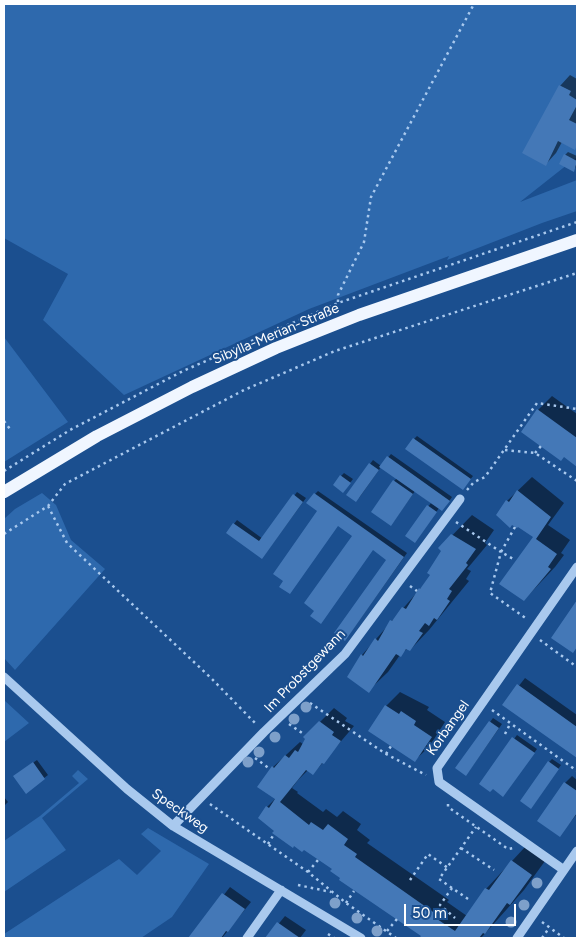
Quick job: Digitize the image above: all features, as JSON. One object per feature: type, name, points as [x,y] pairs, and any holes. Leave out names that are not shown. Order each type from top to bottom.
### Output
[{"type":"main road","name":"Sibylla-Merian-Straße","points":[[4,492],[97,436],[192,387],[276,348],[359,315],[577,240]]},
{"type":"street","name":"Im Probstgewann","points":[[173,826],[279,717],[345,654],[460,499]]},
{"type":"street","name":"Korbangel","points":[[439,782],[437,768],[577,567]]},
{"type":"street","name":"Speckweg","points":[[4,677],[128,789],[173,826],[361,938]]},
{"type":"street","points":[[439,782],[564,870]]},
{"type":"street","points":[[517,938],[577,851]]},
{"type":"street","points":[[247,938],[281,890]]},
{"type":"path","points":[[338,303],[338,295],[366,235],[371,197],[474,4]]},
{"type":"path","points":[[4,534],[48,506],[65,484],[244,390],[335,351],[577,273]]},
{"type":"path","points":[[460,499],[474,482],[485,477],[537,403],[577,409]]},
{"type":"path","points":[[4,421],[10,429]]},
{"type":"path","points":[[536,453],[541,446]]},
{"type":"path","points":[[505,450],[536,453],[577,481]]},
{"type":"path","points":[[48,506],[67,543],[211,678],[264,732]]},
{"type":"path","points":[[447,516],[515,560]]},
{"type":"path","points":[[515,527],[501,552],[490,593],[577,667]]},
{"type":"path","points":[[300,697],[386,754],[439,782]]},
{"type":"path","points":[[482,704],[577,771]]},
{"type":"path","points":[[279,717],[305,735]]},
{"type":"path","points":[[506,734],[510,724]]},
{"type":"path","points":[[386,754],[391,746]]},
{"type":"path","points":[[245,751],[270,768]]},
{"type":"path","points":[[200,798],[308,872],[346,904],[396,938]]},
{"type":"path","points":[[468,900],[440,879],[476,827]]},
{"type":"path","points":[[268,844],[274,834]]},
{"type":"path","points":[[461,848],[494,870]]},
{"type":"path","points":[[410,880],[428,854],[448,868]]},
{"type":"path","points":[[308,872],[318,860]]},
{"type":"path","points":[[294,883],[301,887],[331,892]]},
{"type":"path","points":[[452,888],[440,905],[455,918]]},
{"type":"path","points":[[346,904],[354,891]]},
{"type":"path","points":[[532,916],[564,938]]},
{"type":"path","points":[[387,932],[397,919]]},
{"type":"path","points":[[542,938],[550,928]]},
{"type":"shaded area","points":[[4,4],[577,4],[577,157],[520,202],[577,180],[577,211],[447,260],[449,256],[309,309],[124,395],[43,320],[68,274],[4,238]]},
{"type":"shaded area","points":[[4,337],[68,422],[4,462]]},
{"type":"shaded area","points":[[42,493],[56,505],[71,540],[105,569],[15,670],[4,658],[4,519],[15,509]]},
{"type":"shaded area","points":[[4,700],[29,723],[4,742]]},
{"type":"shaded area","points":[[78,770],[88,779],[42,818],[66,850],[4,892],[4,841],[40,816],[79,783],[72,776]]},
{"type":"shaded area","points":[[148,828],[209,864],[172,917],[141,938],[4,938],[4,934],[119,859],[137,875],[161,851],[141,834]]},
{"type":"building","points":[[559,85],[571,91],[569,95],[577,100],[577,105],[569,120],[577,124],[577,145],[575,150],[558,141],[546,166],[522,153]]},
{"type":"building","points":[[564,154],[577,161],[574,172],[559,164]]},
{"type":"building","points":[[537,409],[577,438],[577,467],[564,457],[561,461],[521,432]]},
{"type":"building","points":[[413,438],[471,479],[463,490],[405,449]]},
{"type":"building","points":[[387,456],[450,501],[442,511],[379,467]]},
{"type":"building","points":[[369,463],[379,470],[356,502],[346,495]]},
{"type":"building","points":[[340,475],[351,483],[343,493],[333,485]]},
{"type":"building","points":[[393,480],[413,494],[391,526],[371,512]]},
{"type":"building","points":[[517,490],[551,517],[536,539],[557,554],[548,567],[551,569],[524,601],[499,584],[533,537],[518,527],[512,525],[510,528],[496,515],[506,500],[509,502]]},
{"type":"building","points":[[314,493],[404,557],[345,641],[334,633],[386,560],[373,550],[321,624],[310,616],[314,611],[304,603],[352,536],[338,526],[290,594],[279,587],[283,581],[273,574],[317,511],[306,503]]},
{"type":"building","points":[[293,494],[303,502],[262,559],[226,533],[233,523],[259,541]]},
{"type":"building","points":[[427,505],[437,512],[415,543],[405,536]]},
{"type":"building","points":[[451,534],[476,549],[466,563],[468,565],[449,589],[452,591],[447,599],[450,601],[437,620],[434,618],[429,626],[425,623],[419,631],[423,633],[410,651],[406,649],[401,657],[396,654],[369,693],[347,677],[361,654],[363,656],[375,638],[378,641],[390,620],[392,621],[402,607],[406,609],[430,575],[427,573],[441,551],[438,548]]},
{"type":"building","points":[[577,600],[577,647],[573,653],[551,638]]},
{"type":"building","points":[[517,684],[577,727],[577,758],[502,705]]},
{"type":"building","points":[[385,705],[399,714],[401,711],[416,721],[414,725],[432,737],[415,762],[368,731]]},
{"type":"building","points":[[319,721],[334,732],[332,735],[341,741],[313,775],[306,770],[280,802],[309,825],[311,822],[323,830],[328,824],[348,839],[344,845],[357,854],[355,857],[436,914],[434,917],[455,931],[485,888],[489,890],[511,860],[532,875],[510,905],[507,903],[485,934],[483,933],[479,938],[419,938],[421,936],[339,880],[340,878],[330,871],[332,869],[304,850],[302,852],[294,846],[293,848],[272,833],[274,831],[258,818],[266,806],[269,808],[275,799],[257,787],[272,766],[274,768],[285,755],[289,758],[295,750],[298,752],[305,739],[303,737]]},
{"type":"building","points":[[489,721],[499,728],[466,776],[455,768]]},
{"type":"building","points":[[512,737],[535,753],[503,797],[493,789],[490,792],[479,784]]},
{"type":"building","points":[[548,761],[559,769],[531,809],[520,801]]},
{"type":"building","points":[[33,762],[45,779],[26,794],[13,776]]},
{"type":"building","points":[[564,782],[577,791],[577,813],[560,837],[537,821]]},
{"type":"building","points":[[222,893],[245,909],[228,932],[226,931],[221,938],[188,938]]},
{"type":"building","points":[[277,922],[300,938],[265,938]]}]
